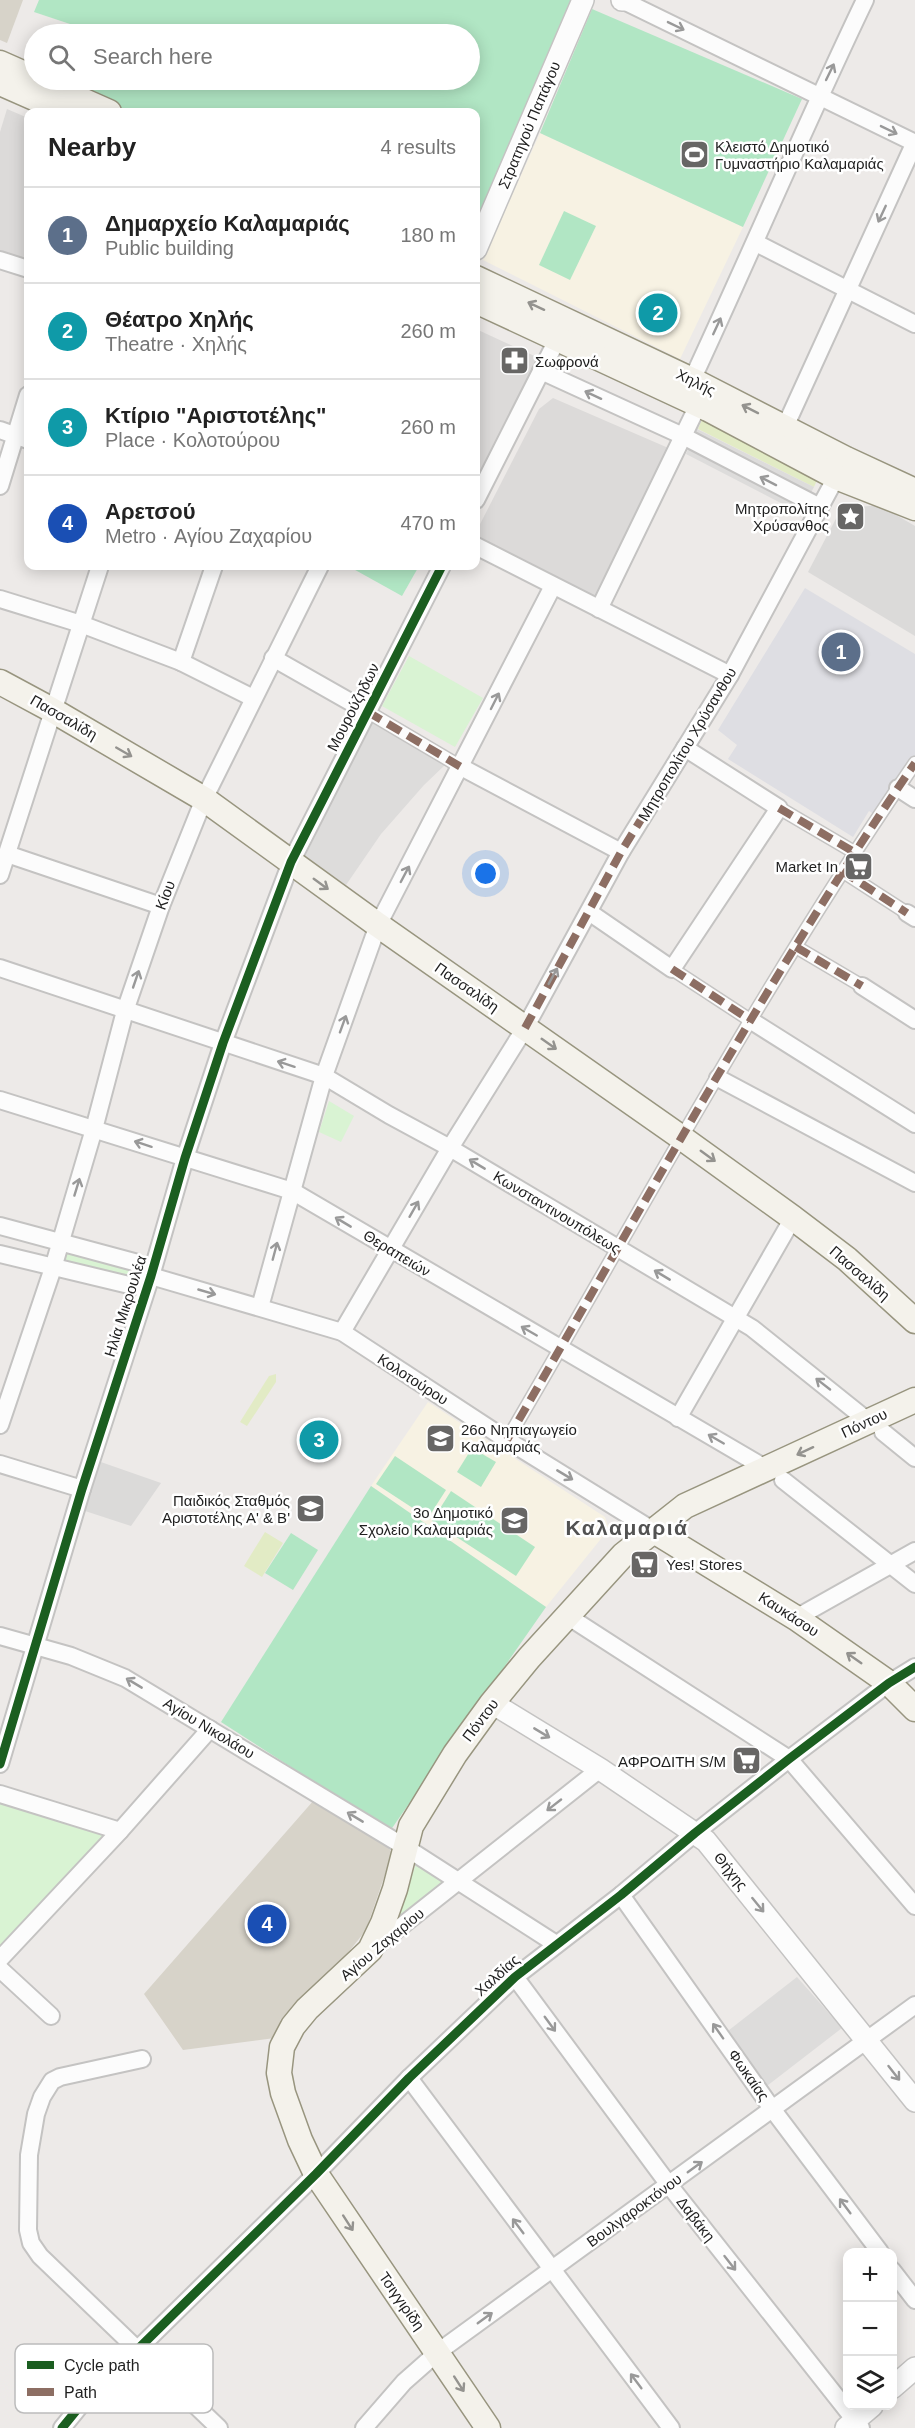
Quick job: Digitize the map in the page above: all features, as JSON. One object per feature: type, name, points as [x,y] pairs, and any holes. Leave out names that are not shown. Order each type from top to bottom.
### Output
[{"type":"main road","points":[[3,80],[24,79]]},
{"type":"main road","points":[[3,80],[58,108]]},
{"type":"main road","points":[[60,90],[100,108]]},
{"type":"main road","name":"Χηλής","points":[[480,280],[562,329]]},
{"type":"main road","name":"Χηλής","points":[[480,302],[562,329],[785,427],[841,468],[915,491]]},
{"type":"main road","name":"Χηλής","points":[[699,390],[915,508]]},
{"type":"main road","name":"Πασσαλίδη","points":[[0,682],[204,799],[378,926],[793,1218],[847,1259],[915,1321]]},
{"type":"main road","name":"Πόντου","points":[[370,1950],[395,1889],[411,1826],[420,1808],[492,1703],[529,1658],[569,1617],[623,1555],[654,1530],[691,1519],[775,1474],[876,1427],[915,1400]]},
{"type":"main road","name":"Πόντου","points":[[876,1427],[915,1417]]},
{"type":"main road","name":"Καυκάσου","points":[[654,1530],[796,1618],[889,1683],[915,1709]]},
{"type":"main road","name":"Αγίου Ζαχαρίου","points":[[316,2174],[286,2103],[279,2073],[280,2056],[285,2040],[303,2014],[370,1950]]},
{"type":"main road","name":"Τσιγγιρίδη","points":[[316,2174],[488,2428]]},
{"type":"street","name":"Στρατηγού Παπάγου","points":[[480,240],[583,0]]},
{"type":"street","points":[[623,0],[915,142],[785,427]]},
{"type":"street","points":[[598,609],[683,436],[756,243],[819,96],[865,0]]},
{"type":"street","points":[[756,243],[915,324]]},
{"type":"street","points":[[0,260],[24,268]]},
{"type":"street","points":[[480,492],[562,329]]},
{"type":"street","points":[[541,371],[683,436],[820,507]]},
{"type":"street","points":[[0,486],[24,407]]},
{"type":"street","name":"Μητροπολίτου Χρύσανθου","points":[[342,1332],[450,1148],[525,1028],[621,852],[730,675],[841,468]]},
{"type":"street","points":[[480,548],[730,675]]},
{"type":"street","points":[[0,875],[99,570]]},
{"type":"street","points":[[181,662],[212,570]]},
{"type":"street","name":"Κίου","points":[[0,1425],[60,1243],[94,1129],[125,1011],[161,906],[204,799],[318,570]]},
{"type":"street","name":"Μουρούζηδων","points":[[291,862],[440,570]]},
{"type":"street","points":[[260,1307],[324,1076],[378,926],[553,586]]},
{"type":"street","points":[[0,599],[81,624],[181,662],[253,698]]},
{"type":"street","points":[[273,658],[461,767],[621,852]]},
{"type":"street","points":[[685,748],[779,808],[854,852]]},
{"type":"street","points":[[507,1440],[750,1020],[854,852],[915,763]]},
{"type":"street","points":[[898,788],[915,799]]},
{"type":"street","points":[[672,969],[779,808]]},
{"type":"street","points":[[7,854],[161,906]]},
{"type":"street","name":"Ηλία Μικρουλέα","points":[[0,1764],[82,1489],[151,1276],[185,1158],[223,1043],[291,862]]},
{"type":"street","points":[[842,871],[911,915]]},
{"type":"street","points":[[589,912],[750,1020],[915,1124]]},
{"type":"street","points":[[796,946],[915,1020]]},
{"type":"street","name":"Κωνσταντινουπόλεως","points":[[0,968],[324,1076],[450,1148],[752,1328],[915,1458]]},
{"type":"street","points":[[718,1078],[915,1183]]},
{"type":"street","name":"Θεραπειών","points":[[0,1100],[292,1191],[775,1474],[915,1584]]},
{"type":"street","points":[[678,1418],[793,1218]]},
{"type":"street","name":"Κολοτούρου","points":[[0,1226],[134,1262],[151,1276],[342,1332],[507,1440],[654,1530]]},
{"type":"street","points":[[0,1254],[129,1285],[151,1276]]},
{"type":"street","points":[[0,1464],[82,1489]]},
{"type":"street","points":[[796,1618],[915,1551]]},
{"type":"street","points":[[569,1617],[789,1760],[915,1906]]},
{"type":"street","name":"Αγίου Νικολάου","points":[[0,1636],[71,1656],[125,1678],[405,1847],[556,1944]]},
{"type":"street","name":"Χαλδίας","points":[[142,2344],[316,2174],[409,2078],[515,1977],[789,1760],[889,1683],[915,1667]]},
{"type":"street","name":"Θήχης","points":[[492,1703],[600,1769],[706,1841],[915,2101]]},
{"type":"street","points":[[0,1959],[120,1831],[210,1729]]},
{"type":"street","name":"Αγίου Ζαχαρίου","points":[[370,1950],[600,1769]]},
{"type":"street","points":[[0,1794],[120,1831]]},
{"type":"street","name":"Φωκαίας","points":[[621,1895],[773,2110],[876,2248]]},
{"type":"street","points":[[0,1969],[51,2016]]},
{"type":"street","name":"Δαβάκη","points":[[515,1977],[669,2185],[854,2425]]},
{"type":"street","name":"Βουλγαροκτόνου","points":[[364,2428],[404,2382],[438,2352],[915,2005]]},
{"type":"street","points":[[132,2344],[40,2256],[31,2243],[28,2230],[29,2155],[36,2114],[46,2089],[52,2081],[142,2060]]},
{"type":"street","points":[[409,2078],[671,2428]]},
{"type":"street","points":[[897,2277],[915,2300]]},
{"type":"street","points":[[897,2384],[915,2368]]},
{"type":"street","points":[[854,2425],[868,2410]]},
{"type":"street","name":"Χαλδίας","points":[[62,2428],[74,2413]]},
{"type":"street","points":[[203,2413],[219,2428]]},
{"type":"shaded area","points":[[0,0],[23,0],[7,43],[0,40]]},
{"type":"shaded area","points":[[7,109],[24,116],[24,260],[0,251],[0,132]]},
{"type":"shaded area","points":[[540,133],[743,227],[680,359],[483,260]]},
{"type":"shaded area","points":[[480,331],[541,359],[480,487]]},
{"type":"shaded area","points":[[553,398],[673,450],[600,603],[480,543],[480,524],[539,409]]},
{"type":"shaded area","points":[[697,429],[814,487],[800,513],[686,454]]},
{"type":"shaded area","points":[[879,505],[915,526],[915,636],[808,572],[841,509]]},
{"type":"shaded area","points":[[805,588],[915,654],[915,763],[878,817],[869,811],[853,837],[728,759],[737,745],[718,730]]},
{"type":"shaded area","points":[[372,723],[447,763],[424,785],[381,834],[346,885],[305,856]]},
{"type":"shaded area","name":"3ο Δημοτικό Σχολείο Καλαμαριάς","points":[[428,1402],[605,1517],[608,1526],[604,1535],[546,1607],[371,1486]]},
{"type":"shaded area","points":[[98,1461],[161,1483],[131,1526],[82,1510]]},
{"type":"shaded area","points":[[314,1800],[387,1844],[392,1854],[366,1930],[343,1959],[281,2019],[275,2038],[183,2050],[144,1994]]},
{"type":"shaded area","points":[[797,1977],[842,2028],[763,2089],[724,2034]]},
{"type":"green space","points":[[39,0],[581,0],[480,232],[480,108],[112,108],[72,90],[480,90],[480,24],[70,24],[34,12]]},
{"type":"green space","points":[[592,9],[802,99],[743,227],[540,133]]},
{"type":"green space","points":[[564,211],[596,226],[570,280],[539,265]]},
{"type":"green space","points":[[702,419],[818,478],[814,487],[698,429]]},
{"type":"green space","points":[[355,570],[417,570],[402,596]]},
{"type":"green space","points":[[409,656],[483,698],[455,747],[382,706]]},
{"type":"green space","points":[[329,1101],[354,1116],[341,1142],[319,1132]]},
{"type":"green space","points":[[66,1253],[131,1268],[132,1271],[128,1280],[62,1261]]},
{"type":"green space","points":[[276,1374],[276,1382],[247,1426],[240,1422],[269,1376]]},
{"type":"green space","points":[[472,1448],[496,1462],[481,1487],[457,1472]]},
{"type":"green space","points":[[395,1456],[446,1490],[428,1518],[376,1484]]},
{"type":"green space","points":[[371,1486],[546,1607],[390,1831],[221,1722]]},
{"type":"green space","points":[[451,1491],[535,1547],[516,1576],[432,1521]]},
{"type":"green space","points":[[265,1532],[283,1543],[262,1577],[244,1566]]},
{"type":"green space","points":[[291,1533],[318,1550],[293,1590],[265,1573]]},
{"type":"green space","points":[[0,1803],[108,1837],[0,1954]]},
{"type":"green space","points":[[416,1864],[445,1881],[397,1922],[396,1921]]},
{"type":"marked path","points":[[368,712],[461,767]]},
{"type":"marked path","points":[[525,1028],[621,852],[685,748]]},
{"type":"marked path","points":[[507,1440],[755,1013],[860,845],[915,763]]},
{"type":"marked path","points":[[779,808],[854,852]]},
{"type":"marked path","points":[[842,871],[907,913]]},
{"type":"marked path","points":[[796,947],[862,986]]},
{"type":"marked path","points":[[672,969],[750,1020]]},
{"type":"cycle path","points":[[0,1764],[82,1489],[223,1043],[291,862],[440,570]]},
{"type":"cycle path","points":[[143,2344],[316,2174],[409,2078],[515,1977],[621,1895],[789,1759],[889,1683],[915,1667]]},
{"type":"cycle path","points":[[62,2428],[74,2413]]},
{"type":"place","name":"Κλειστό Δημοτικό Γυμναστήριο Καλαμαριάς","points":[[694,155]]},
{"type":"place","name":"Θέατρο Χηλής","points":[[658,313]]},
{"type":"place","name":"Σωφρονά","points":[[514,361]]},
{"type":"place","name":"Μητροπολίτης Χρύσανθος","points":[[850,517]]},
{"type":"place","name":"Δημαρχείο Καλαμαριάς","points":[[841,652]]},
{"type":"place","name":"Market In","points":[[859,866]]},
{"type":"place","name":"26ο Νηπιαγωγείο Καλαμαριάς","points":[[440,1438]]},
{"type":"place","name":"Κτίριο \"Αριστοτέλης\"","points":[[319,1440]]},
{"type":"place","name":"Παιδικός Σταθμός Αριστοτέλης Α' & Β'","points":[[311,1509]]},
{"type":"place","name":"3ο Δημοτικό Σχολείο Καλαμαριάς","points":[[514,1521]]},
{"type":"place","name":"Yes! Stores","points":[[645,1564]]},
{"type":"place","name":"ΑΦΡΟΔΙΤΗ S/M","points":[[747,1761]]},
{"type":"place","name":"Αρετσού","points":[[267,1924]]},
{"type":"district","name":"Καλαμαριά","points":[[627,1527]]}]
